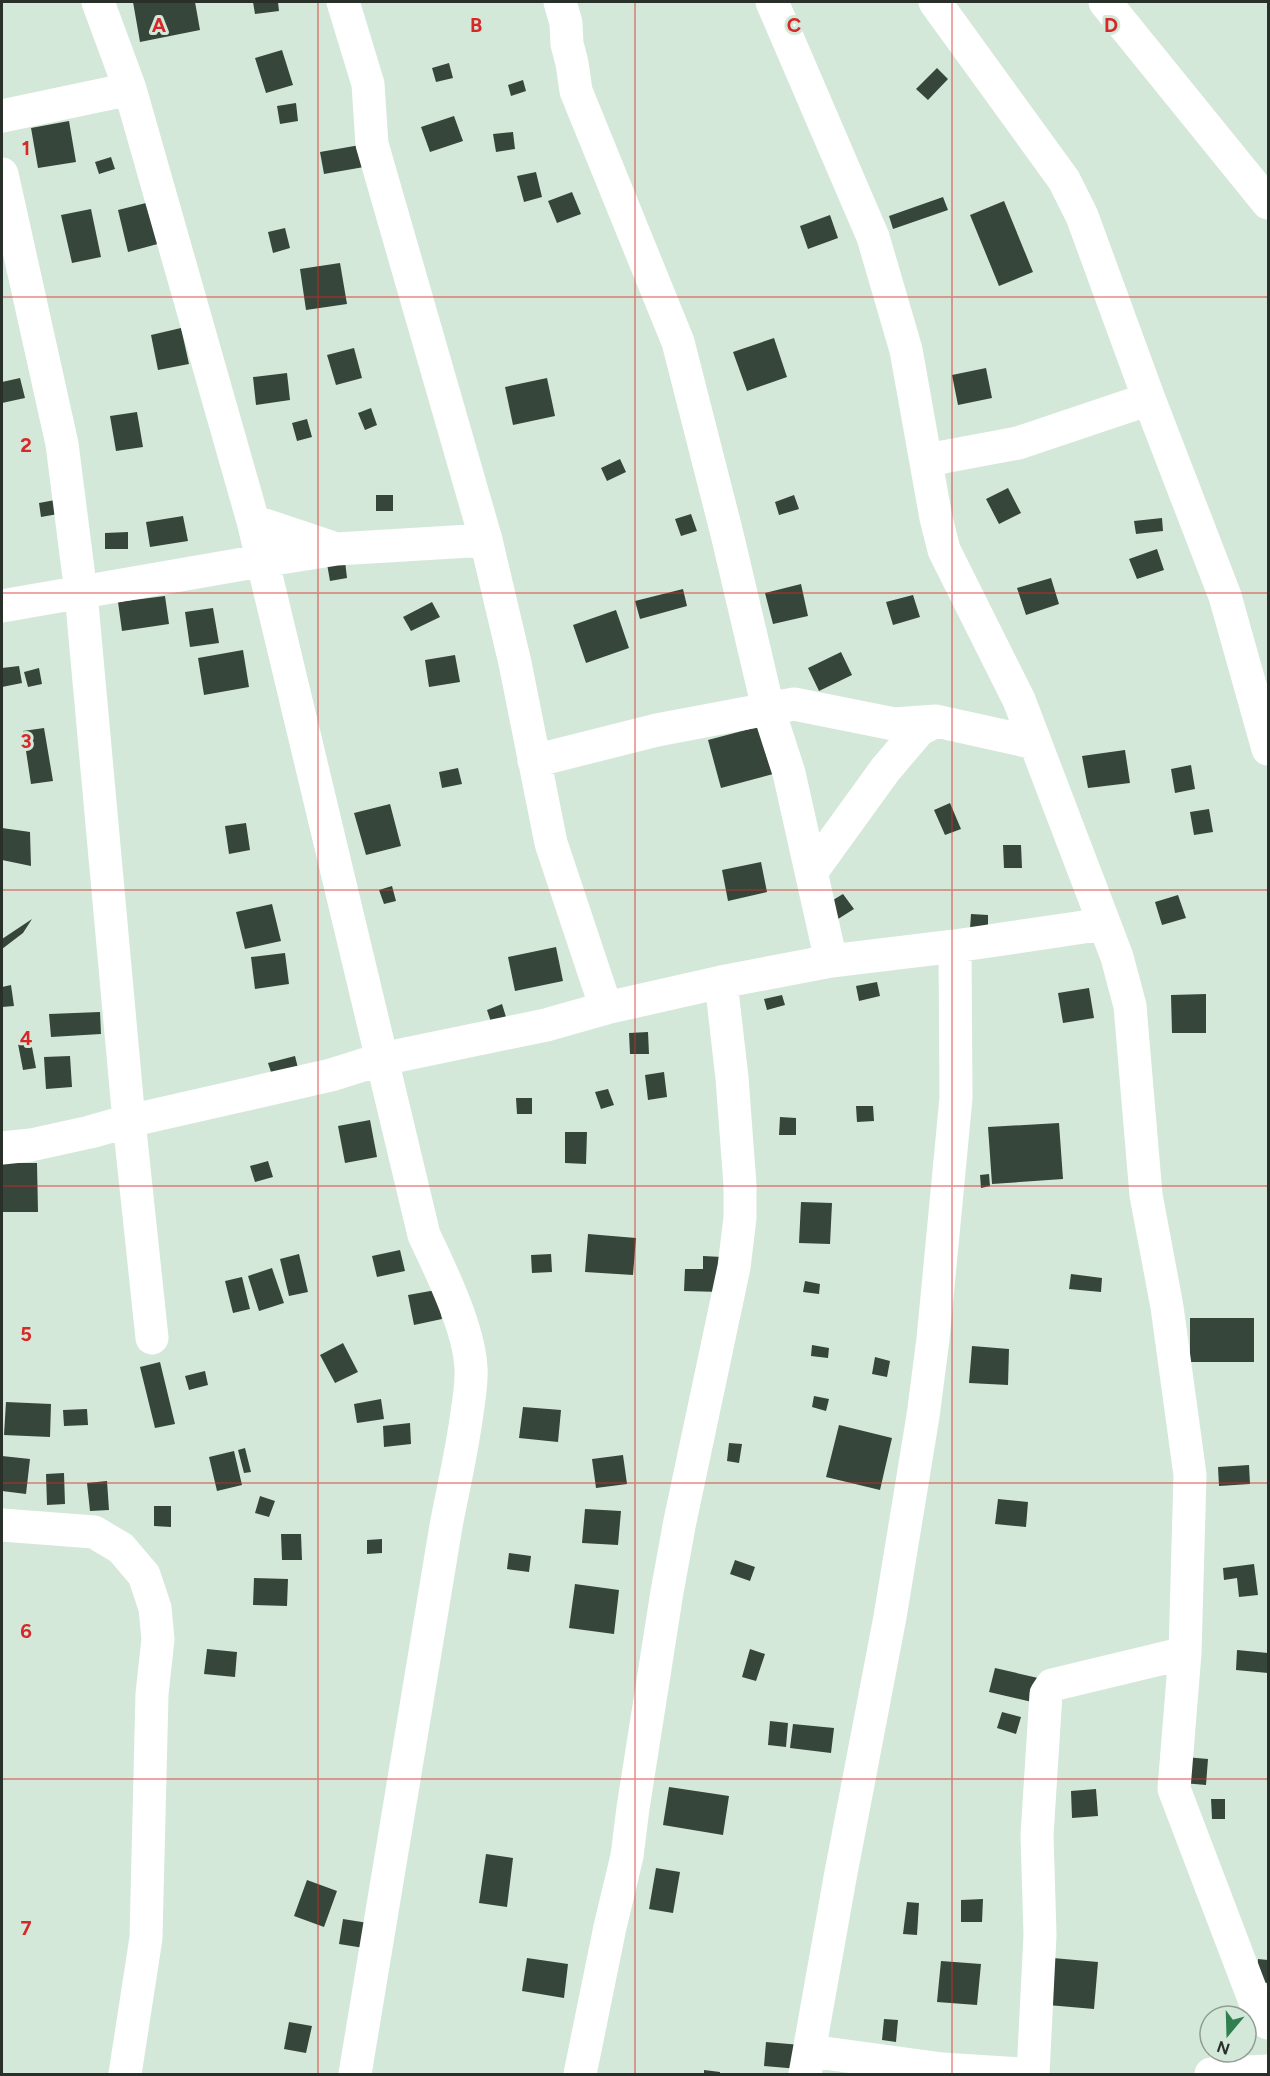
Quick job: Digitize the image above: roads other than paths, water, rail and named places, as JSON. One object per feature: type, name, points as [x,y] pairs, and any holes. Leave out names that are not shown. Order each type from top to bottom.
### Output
[{"type":"street","points":[[98,2],[130,89],[253,521],[424,1234],[446,1282],[467,1343],[471,1377],[464,1435],[446,1526],[355,2074]]},
{"type":"street","points":[[344,2],[368,84],[372,144],[486,540],[515,663],[551,843],[606,1008]]},
{"type":"street","points":[[560,2],[566,23],[567,45],[576,91],[678,342],[768,708],[789,773],[831,961]]},
{"type":"street","points":[[772,2],[873,237],[906,350],[936,518],[944,550],[1019,700],[1118,957],[1130,1006],[1146,1195],[1167,1307],[1190,1475],[1185,1653],[1174,1789],[1259,2012],[1269,2023]]},
{"type":"street","points":[[935,2],[1064,180],[1082,216],[1224,596],[1269,749]]},
{"type":"street","points":[[1105,2],[1269,203]]},
{"type":"street","points":[[2,116],[130,89]]},
{"type":"street","points":[[2,174],[62,444],[81,593],[129,1121],[152,1338]]},
{"type":"street","points":[[927,459],[1018,443],[1149,399]]},
{"type":"street","points":[[253,521],[338,549]]},
{"type":"street","points":[[2,606],[338,549],[486,540]]},
{"type":"street","points":[[534,761],[657,730],[794,704],[894,724],[936,721],[1035,743]]},
{"type":"street","points":[[812,871],[885,770],[919,730],[936,721]]},
{"type":"street","points":[[2,1148],[31,1145],[90,1132],[331,1075],[382,1059],[546,1025],[606,1008],[721,982],[831,961],[1104,924]]},
{"type":"street","points":[[955,946],[955,1108],[933,1339],[923,1416],[890,1617],[807,2063],[1020,2074]]},
{"type":"street","points":[[580,2074],[627,1856],[680,1521],[734,1268],[740,1218],[740,1185],[732,1078],[721,982]]},
{"type":"street","points":[[2,1525],[94,1532],[121,1548],[144,1575],[155,1608],[158,1639],[152,1694],[146,1938],[125,2074]]},
{"type":"street","points":[[1033,2074],[1040,1935],[1038,1835],[1046,1694],[1052,1685],[1185,1653]]},
{"type":"street","points":[[1211,2074],[1269,2072]]}]
